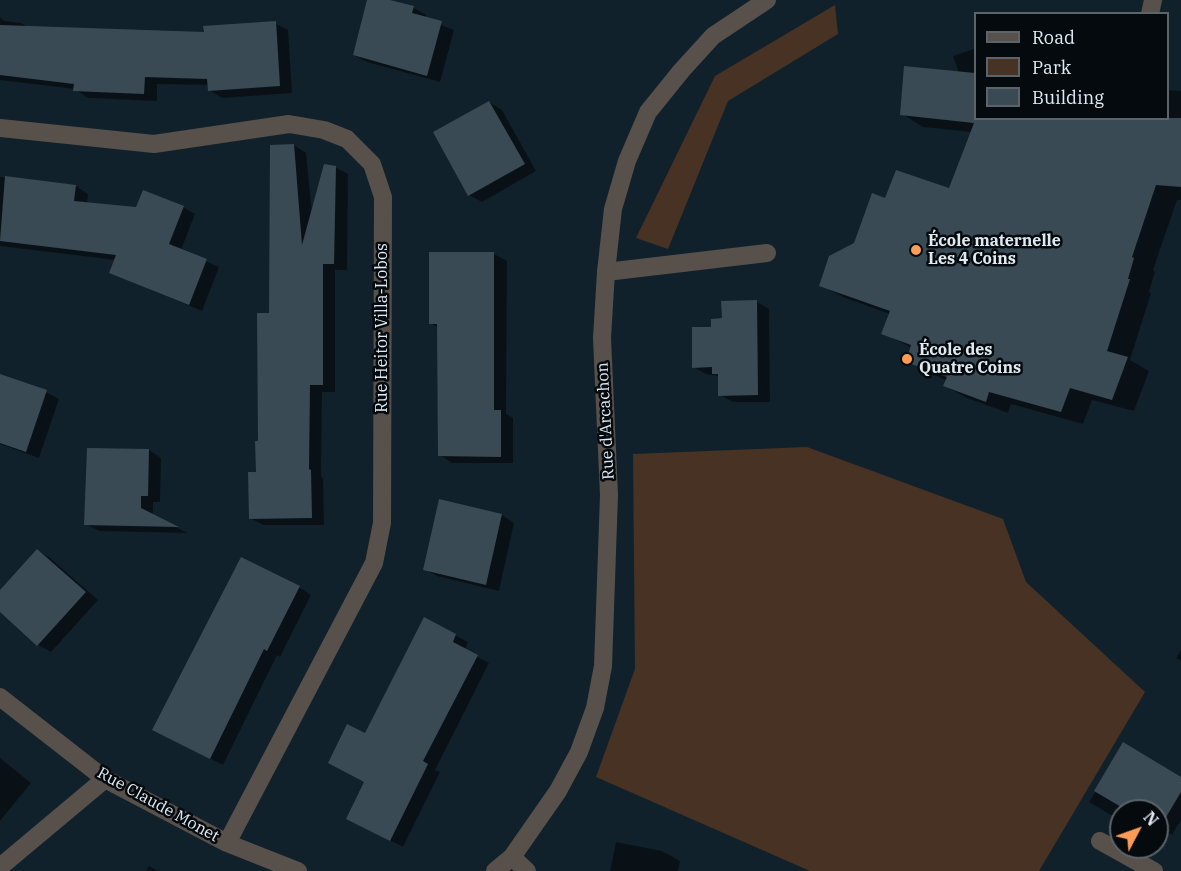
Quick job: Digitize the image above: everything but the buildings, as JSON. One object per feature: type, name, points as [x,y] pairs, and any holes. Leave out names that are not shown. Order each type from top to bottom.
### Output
[{"type":"street","name":"Rue d'Arcachon","points":[[495,871],[512,857],[558,791],[579,752],[595,708],[603,666],[609,495],[602,338],[613,209],[627,161],[648,112],[713,36],[767,0]]},
{"type":"street","name":"Rue Heitor Villa-Lobos","points":[[0,128],[154,144],[289,124],[313,128],[347,139],[372,164],[383,196],[382,523],[374,563],[227,843]]},
{"type":"street","points":[[606,272],[767,253]]},
{"type":"street","name":"Rue Claude Monet","points":[[0,697],[105,779],[227,843],[298,871]]},
{"type":"street","points":[[0,867],[105,779]]},
{"type":"street","points":[[1100,841],[1154,871]]},
{"type":"street","points":[[512,857],[527,871]]},
{"type":"green space","points":[[835,5],[838,34],[728,101],[668,249],[636,238],[715,76]]},
{"type":"green space","points":[[807,447],[1003,519],[1026,582],[1145,692],[1039,871],[810,871],[596,777],[635,669],[633,454]]},
{"type":"place","name":"École maternelle Les 4 Coins","points":[[916,250]]},
{"type":"place","name":"École des Quatre Coins","points":[[907,359]]}]
